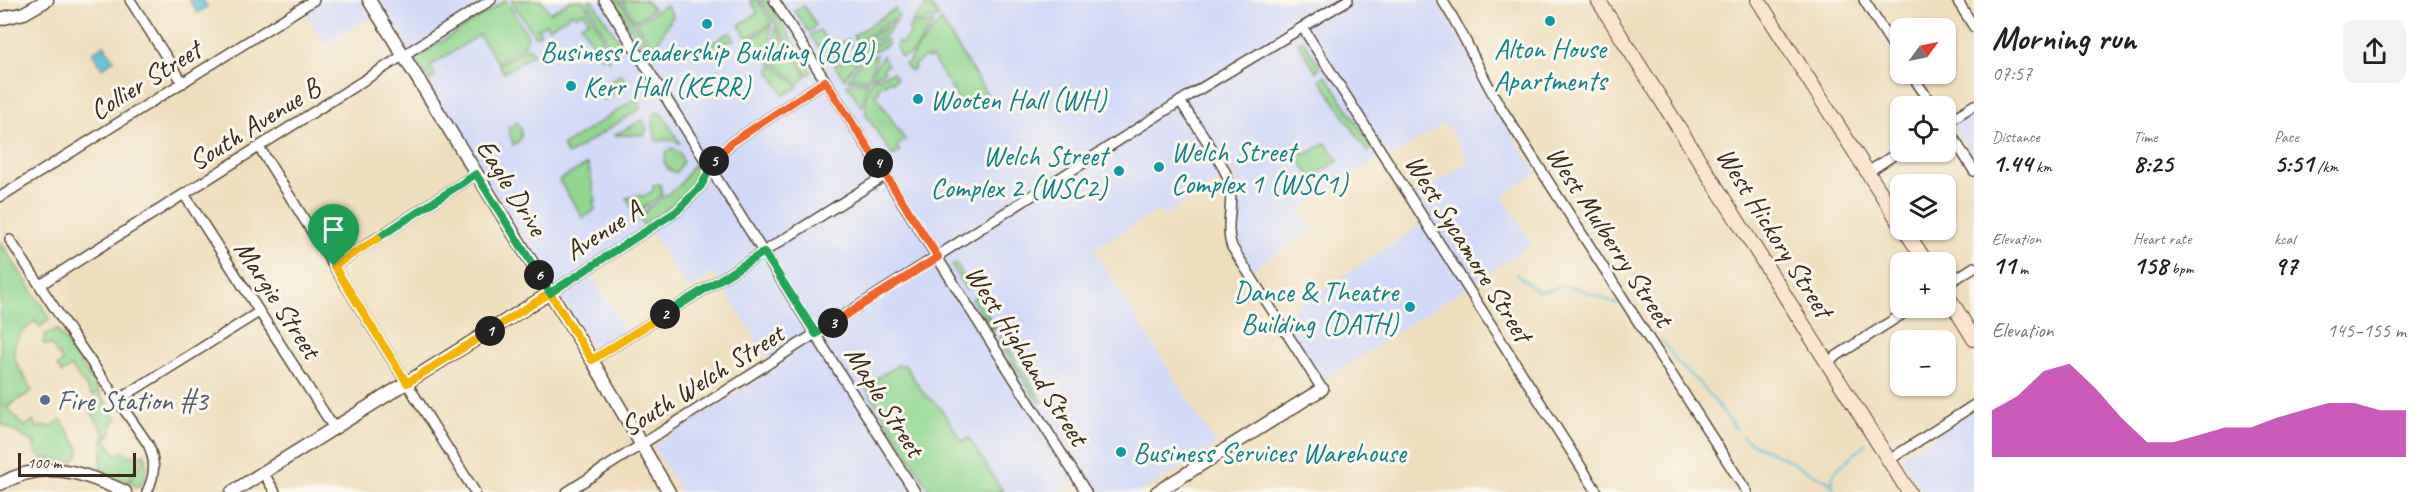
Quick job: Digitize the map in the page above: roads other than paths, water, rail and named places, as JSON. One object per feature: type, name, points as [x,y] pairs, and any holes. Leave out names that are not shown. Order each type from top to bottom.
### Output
[{"type":"main road","name":"West Hickory Street","points":[[1598,0],[1909,492]]},
{"type":"main road","points":[[1758,0],[1890,207]]},
{"type":"main road","points":[[1956,309],[1974,339]]},
{"type":"street","points":[[0,19],[24,13],[47,0]]},
{"type":"street","points":[[130,0],[183,83]]},
{"type":"street","name":"Collier Street","points":[[0,197],[315,0]]},
{"type":"street","name":"Eagle Drive","points":[[369,0],[592,360],[669,492]]},
{"type":"street","name":"South Avenue B","points":[[40,285],[491,0]]},
{"type":"street","name":"Maple Street","points":[[604,0],[915,492]]},
{"type":"street","name":"West Highland Street","points":[[774,0],[1086,492]]},
{"type":"street","name":"South Welch Street","points":[[567,492],[1180,101],[1348,0]]},
{"type":"street","name":"West Mulberry Street","points":[[1442,0],[1462,31],[1500,106],[1746,492]]},
{"type":"street","points":[[1864,0],[1890,41]]},
{"type":"street","points":[[1957,0],[1974,27]]},
{"type":"street","name":"West Sycamore Street","points":[[1303,28],[1598,492]]},
{"type":"street","name":"Avenue A","points":[[232,492],[264,474],[677,211],[701,186],[710,167],[731,143],[825,81]]},
{"type":"street","points":[[1157,492],[1322,389],[1232,248],[1228,230],[1229,184],[1180,101]]},
{"type":"street","points":[[1956,118],[1974,105]]},
{"type":"street","points":[[1956,141],[1974,171]]},
{"type":"street","points":[[259,147],[475,492]]},
{"type":"street","points":[[1868,172],[1890,158]]},
{"type":"street","points":[[334,266],[476,174]]},
{"type":"street","points":[[592,360],[886,175]]},
{"type":"street","name":"Margie Street","points":[[184,194],[334,428]]},
{"type":"street","points":[[10,240],[152,453],[155,472],[147,492]]},
{"type":"street","points":[[1956,279],[1974,267]]},
{"type":"street","points":[[118,400],[259,312]]},
{"type":"street","points":[[1827,362],[1896,318]]},
{"type":"street","points":[[1889,459],[1974,405]]},
{"type":"street","points":[[0,484],[14,476],[58,469],[78,472],[125,492]]},
{"type":"street","points":[[264,474],[275,492]]},
{"type":"water","points":[[189,0],[203,0],[207,7],[198,13]]},
{"type":"water","points":[[104,45],[114,60],[102,68],[92,53]]},
{"type":"waterway","points":[[1516,274],[1538,291],[1570,286],[1618,304]]},
{"type":"waterway","points":[[1662,340],[1677,362],[1705,389],[1736,429]]},
{"type":"waterway","points":[[1742,436],[1749,442],[1832,484]]},
{"type":"waterway","points":[[1836,492],[1832,484],[1834,472],[1866,443]]},
{"type":"place","name":"Alton House Apartments","points":[[1550,21]]},
{"type":"place","name":"Business Leadership Building (BLB)","points":[[707,24]]},
{"type":"place","name":"Kerr Hall (KERR)","points":[[571,86]]},
{"type":"place","name":"Wooten Hall (WH)","points":[[918,99]]},
{"type":"place","name":"Welch Street Complex 1 (WSC1)","points":[[1159,167]]},
{"type":"place","name":"Welch Street Complex 2 (WSC2)","points":[[1119,171]]},
{"type":"place","name":"Dance & Theatre Building (DATH)","points":[[1410,307]]},
{"type":"place","name":"Fire Station #3","points":[[45,400]]},
{"type":"place","name":"Business Services Warehouse","points":[[1121,452]]}]
